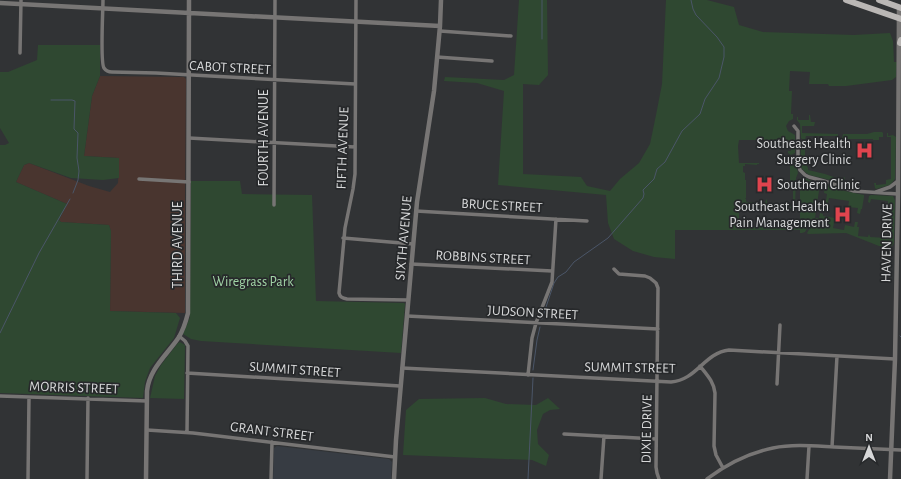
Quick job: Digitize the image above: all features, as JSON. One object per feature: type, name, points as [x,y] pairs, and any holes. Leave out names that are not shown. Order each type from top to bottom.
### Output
[{"type":"main road","points":[[846,0],[900,19]]},
{"type":"main road","points":[[879,0],[900,8]]},
{"type":"street","points":[[103,0],[103,8]]},
{"type":"street","name":"THIRD AVENUE","points":[[146,479],[147,401],[150,377],[156,366],[179,336],[188,313],[189,0]]},
{"type":"street","name":"FOURTH AVENUE","points":[[274,205],[275,0]]},
{"type":"street","name":"FIFTH AVENUE","points":[[356,0],[355,168],[353,190],[343,238],[339,293],[342,298],[347,299],[408,300]]},
{"type":"street","name":"SIXTH AVENUE","points":[[394,479],[400,386],[416,211],[434,91],[440,29],[441,0]]},
{"type":"street","points":[[20,53],[21,2]]},
{"type":"street","points":[[0,3],[21,2],[103,8],[356,21],[511,36]]},
{"type":"street","name":"CABOT STREET","points":[[103,8],[102,58],[104,68],[108,71],[355,84]]},
{"type":"street","name":"HAVEN DRIVE","points":[[890,479],[899,241],[898,181],[900,132],[900,8]]},
{"type":"street","points":[[437,57],[492,61]]},
{"type":"street","points":[[794,126],[798,131],[798,163],[802,173],[809,177],[849,190],[898,194]]},
{"type":"street","points":[[188,138],[355,147]]},
{"type":"street","points":[[140,179],[188,182]]},
{"type":"street","points":[[873,192],[890,187],[898,181]]},
{"type":"street","name":"BRUCE STREET","points":[[416,211],[587,221]]},
{"type":"street","points":[[528,375],[530,347],[536,323],[552,282],[556,219]]},
{"type":"street","points":[[343,238],[413,244]]},
{"type":"street","name":"ROBBINS STREET","points":[[411,264],[552,272]]},
{"type":"street","name":"DIXIE DRIVE","points":[[614,269],[619,274],[648,277],[656,283],[659,290],[656,439],[656,467],[659,479]]},
{"type":"street","name":"JUDSON STREET","points":[[407,316],[658,330]]},
{"type":"street","points":[[777,384],[780,325]]},
{"type":"street","points":[[179,336],[188,346],[187,432]]},
{"type":"street","name":"SUMMIT STREET","points":[[402,368],[671,382],[679,381],[690,375],[712,355],[724,350],[895,359]]},
{"type":"street","points":[[832,446],[837,356]]},
{"type":"street","points":[[700,366],[710,378],[714,388],[714,446],[717,458],[723,468]]},
{"type":"street","name":"SUMMIT STREET","points":[[187,373],[400,386]]},
{"type":"street","name":"MORRIS STREET","points":[[0,396],[147,401]]},
{"type":"street","points":[[28,479],[29,397]]},
{"type":"street","points":[[87,479],[88,398]]},
{"type":"street","name":"GRANT STREET","points":[[147,430],[187,432],[395,457]]},
{"type":"street","points":[[564,434],[656,439]]},
{"type":"street","points":[[601,479],[604,436]]},
{"type":"street","points":[[271,479],[272,442]]},
{"type":"street","points":[[707,479],[743,457],[766,450],[787,446],[832,446],[901,450]]},
{"type":"street","points":[[807,479],[809,446]]},
{"type":"shaded area","points":[[100,76],[184,77],[186,79],[185,313],[110,311],[111,232],[109,225],[61,222],[59,220],[67,204],[16,182],[24,165],[29,163],[89,186],[110,192],[118,183],[119,158],[84,156],[92,96]]},
{"type":"shaded area","points":[[277,446],[389,459],[392,462],[391,479],[273,479],[274,448]]},
{"type":"green space","points":[[519,0],[547,0],[548,75],[539,85],[523,84],[523,174],[581,177],[587,186],[610,191],[620,179],[639,163],[650,144],[662,84],[666,0],[707,0],[734,7],[739,25],[763,32],[854,35],[890,33],[893,41],[894,62],[897,62],[896,77],[892,80],[846,86],[829,86],[828,84],[809,84],[810,72],[790,71],[789,91],[792,91],[791,114],[793,114],[793,119],[789,121],[786,126],[788,131],[795,135],[795,153],[791,155],[788,153],[788,151],[791,151],[791,145],[787,144],[786,140],[762,140],[761,144],[760,140],[739,140],[739,163],[759,163],[757,165],[745,164],[745,166],[743,166],[743,172],[745,173],[746,180],[746,202],[765,203],[767,199],[767,204],[739,204],[739,223],[742,223],[742,227],[745,226],[746,223],[747,227],[771,227],[772,223],[773,227],[798,227],[800,222],[800,180],[803,177],[819,182],[820,184],[815,218],[819,218],[820,213],[823,214],[823,216],[835,218],[833,228],[844,230],[845,225],[854,227],[855,222],[858,222],[858,236],[868,237],[869,234],[870,237],[887,238],[888,234],[891,234],[892,205],[888,204],[888,201],[871,199],[870,203],[868,202],[869,196],[871,195],[893,196],[895,200],[893,245],[879,246],[846,233],[808,234],[807,233],[810,228],[808,227],[805,232],[802,233],[800,233],[800,230],[675,230],[675,259],[654,257],[633,251],[614,239],[608,223],[606,195],[498,185],[504,91],[477,83],[444,81],[445,77],[504,80],[514,75]]},
{"type":"green space","points":[[38,45],[100,45],[100,76],[92,96],[84,156],[119,158],[119,178],[103,180],[71,178],[29,163],[24,165],[16,182],[67,204],[59,220],[61,222],[109,225],[111,231],[110,311],[176,313],[180,318],[174,338],[150,368],[145,382],[143,398],[0,393],[0,145],[9,143],[0,128],[0,72],[8,72],[37,60]]},
{"type":"green space","points":[[809,115],[811,122],[815,122],[814,126],[802,126],[802,133],[838,134],[838,140],[836,139],[836,136],[806,136],[805,140],[802,139],[800,124],[797,120],[797,117],[798,120],[809,120]]},
{"type":"green space","points":[[882,132],[883,137],[879,137],[879,140],[842,139],[843,134],[867,134]]},
{"type":"green space","points":[[887,133],[888,136],[893,135],[896,137],[895,179],[890,185],[876,189],[874,183],[876,183],[876,185],[886,184],[886,180],[891,179],[891,137],[887,137]]},
{"type":"green space","points":[[803,144],[805,146],[805,163],[808,170],[842,180],[844,177],[845,178],[842,184],[812,176],[803,170],[801,166],[801,146]]},
{"type":"green space","points":[[790,160],[795,160],[798,173],[796,178],[795,208],[790,208],[793,206],[793,185],[790,185]]},
{"type":"green space","name":"Wiregrass Park","points":[[191,181],[240,181],[242,194],[312,195],[316,301],[404,303],[401,353],[201,341],[191,339],[183,334],[190,317]]},
{"type":"green space","points":[[825,185],[864,195],[860,214],[857,213],[858,208],[848,207],[849,201],[829,198],[827,208],[825,207],[827,194],[824,193]]},
{"type":"green space","points":[[180,342],[185,345],[184,399],[150,398],[155,376],[161,365]]},
{"type":"green space","points":[[485,398],[506,404],[536,405],[548,398],[560,409],[550,410],[543,414],[537,430],[538,444],[549,455],[546,466],[532,460],[403,455],[406,410],[419,399]]},
{"type":"waterway","points":[[542,0],[542,39]]},
{"type":"waterway","points":[[542,319],[554,283],[558,277],[566,272],[574,262],[608,238],[643,198],[643,190],[654,179],[657,169],[665,162],[682,131],[700,114],[705,99],[719,78],[724,57],[724,47],[717,37],[696,15],[691,0]]},
{"type":"waterway","points":[[51,100],[75,101],[74,129],[78,133],[77,158],[79,171],[78,180],[73,193]]},
{"type":"waterway","points":[[0,333],[39,253],[70,199]]},
{"type":"waterway","points":[[533,370],[540,327]]},
{"type":"waterway","points":[[528,479],[533,378]]},
{"type":"place","name":"Southeast Health Surgery Clinic","points":[[864,151]]},
{"type":"place","name":"Southern Clinic","points":[[764,184]]},
{"type":"place","name":"Southeast Health Pain Management","points":[[842,214]]}]
